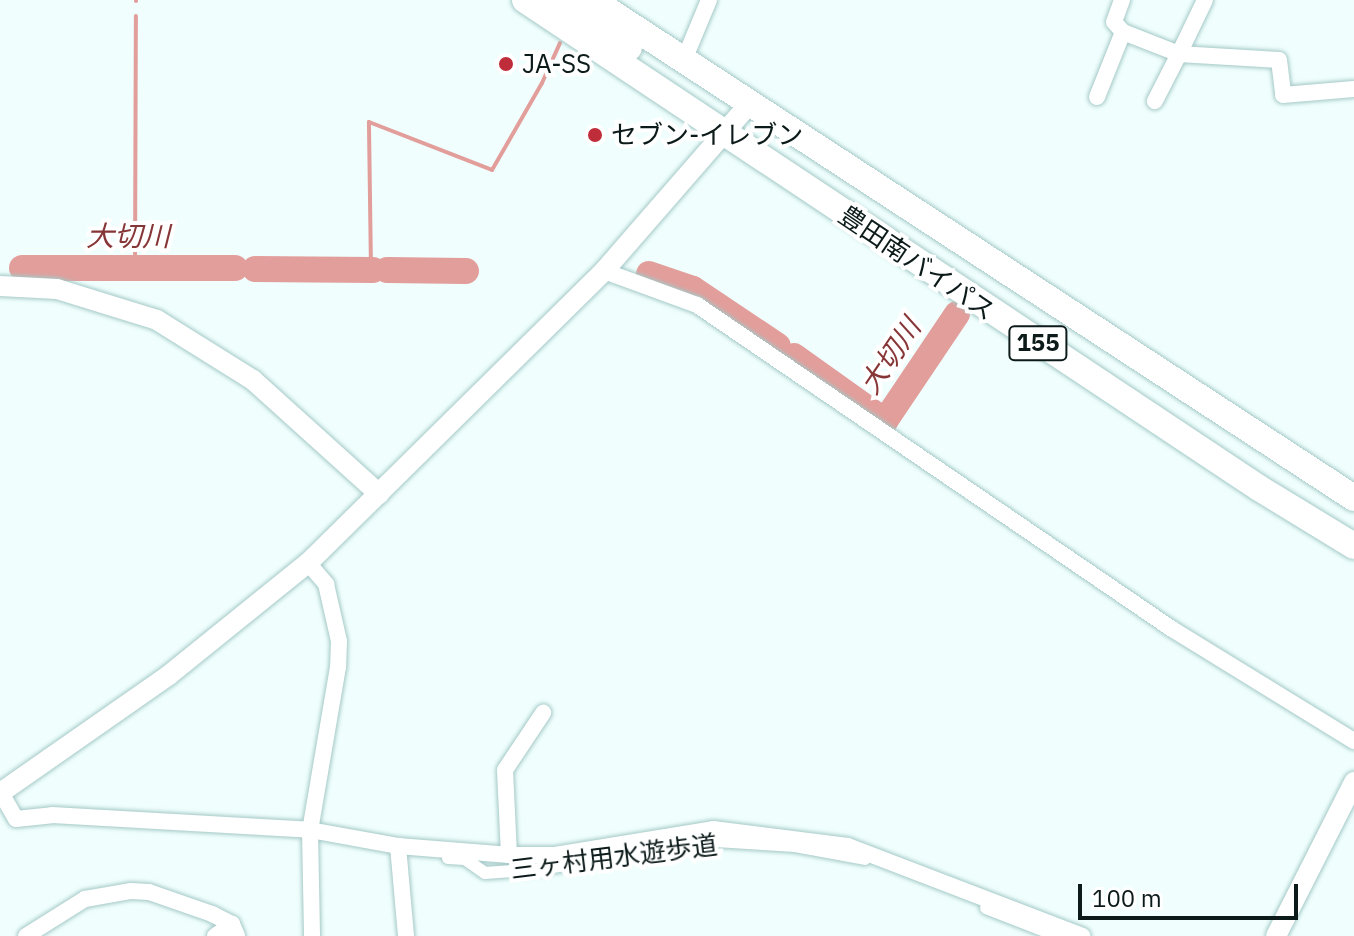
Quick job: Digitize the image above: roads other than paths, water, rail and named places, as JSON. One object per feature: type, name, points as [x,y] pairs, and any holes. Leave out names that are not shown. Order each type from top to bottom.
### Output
[{"type":"highway","name":"豊田南バイパス","points":[[525,0],[1259,488],[1354,546]]},
{"type":"highway","name":"155","points":[[561,0],[719,107],[726,118],[726,132]]},
{"type":"highway","name":"豊田南バイパス","points":[[592,0],[1354,498]]},
{"type":"highway","points":[[1287,457],[1333,505],[1354,518]]},
{"type":"street","points":[[684,60],[709,0]]},
{"type":"street","points":[[1122,0],[1114,22],[1123,32],[1179,54],[1279,60],[1283,95],[1354,89]]},
{"type":"street","points":[[1155,101],[1205,0]]},
{"type":"street","points":[[1097,97],[1123,32]]},
{"type":"street","points":[[749,104],[604,271],[308,563],[169,675],[0,793],[16,819],[52,815],[310,830],[398,849],[555,855],[713,829],[848,846],[1082,936]]},
{"type":"street","points":[[604,271],[697,305],[1172,629],[1354,741]]},
{"type":"street","points":[[0,286],[57,289],[157,320],[253,380],[379,494]]},
{"type":"street","points":[[308,563],[326,584],[339,641],[338,667],[310,830],[312,936]]},
{"type":"street","points":[[509,855],[505,770],[543,713]]},
{"type":"street","points":[[1276,936],[1354,782]]},
{"type":"street","name":"三ヶ村用水遊歩道","points":[[398,849],[465,859],[485,873],[540,869],[716,841],[795,846],[856,856],[1058,936]]},
{"type":"street","points":[[398,849],[406,936]]},
{"type":"street","points":[[26,936],[85,899],[131,891],[149,892],[235,930]]},
{"type":"street","points":[[215,936],[235,930]]},
{"type":"waterway","points":[[135,268],[136,16]]},
{"type":"waterway","points":[[371,270],[369,122],[492,170],[542,83],[560,43]]},
{"type":"waterway","name":"大切川","points":[[22,268],[235,268]]},
{"type":"waterway","name":"大切川","points":[[255,269],[373,270]]},
{"type":"waterway","name":"大切川","points":[[387,270],[466,271]]},
{"type":"waterway","name":"大切川","points":[[649,274],[693,289],[778,346]]},
{"type":"waterway","name":"大切川","points":[[794,356],[885,421],[957,314]]},
{"type":"place","name":"JA-SS","points":[[506,64]]},
{"type":"place","name":"セブン-イレブン","points":[[595,135]]}]
